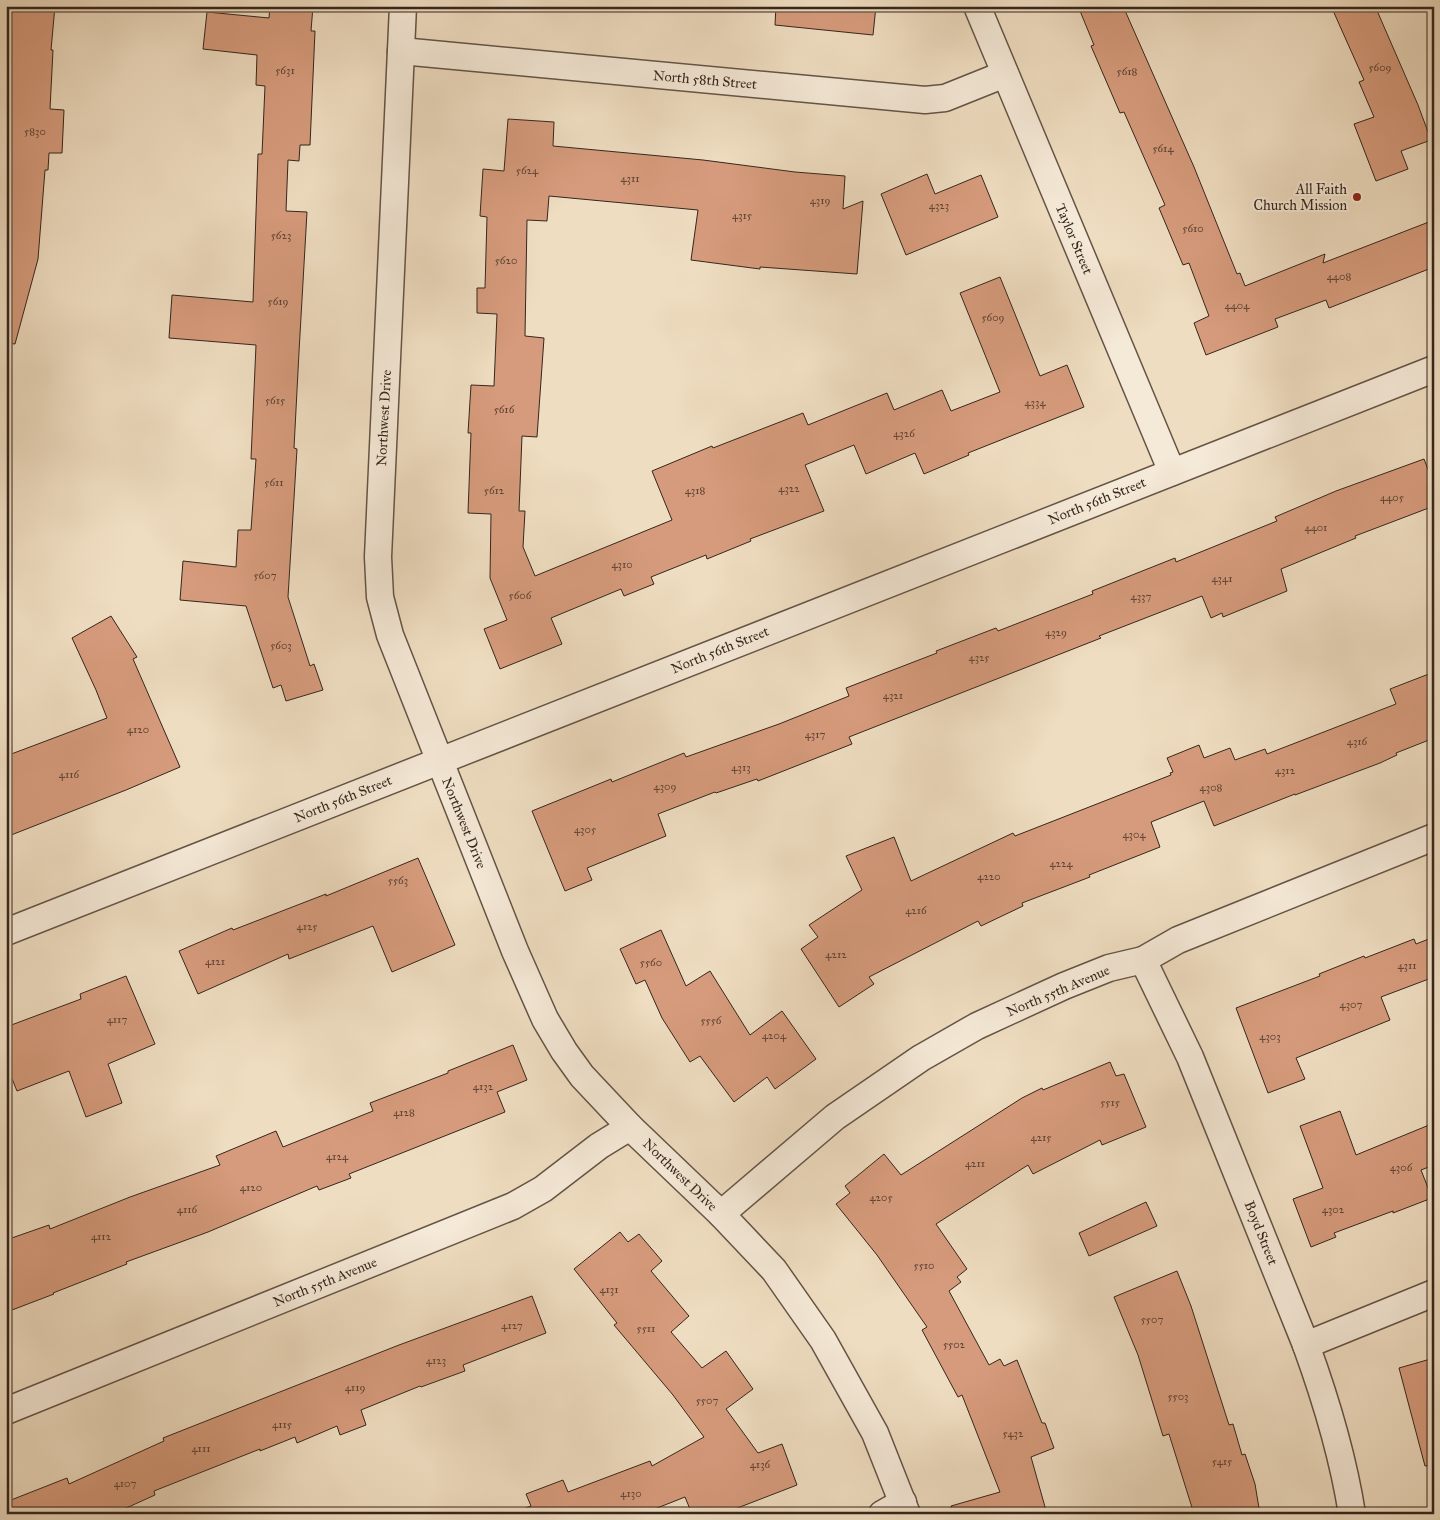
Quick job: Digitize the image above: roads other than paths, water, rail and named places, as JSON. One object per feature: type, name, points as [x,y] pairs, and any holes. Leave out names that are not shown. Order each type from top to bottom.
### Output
[{"type":"street","name":"Northwest Drive","points":[[402,6],[379,567],[380,597],[390,635],[515,951],[546,1019],[564,1051],[582,1076],[630,1128],[721,1214],[774,1270],[822,1340],[875,1433],[897,1510]]},
{"type":"street","name":"Taylor Street","points":[[977,6],[1172,472]]},
{"type":"street","name":"North 58th Street","points":[[401,51],[925,100],[945,98],[1005,74]]},
{"type":"street","name":"North 56th Street","points":[[6,932],[1434,369]]},
{"type":"street","name":"North 55th Avenue","points":[[721,1214],[835,1118],[921,1058],[977,1026],[1064,986],[1109,968],[1143,960],[1178,940],[1434,837]]},
{"type":"street","name":"Boyd Street","points":[[1143,960],[1190,1057],[1306,1345],[1321,1386],[1341,1456],[1352,1514]]},
{"type":"street","name":"North 55th Avenue","points":[[6,1411],[513,1206],[543,1189],[599,1146],[630,1128]]},
{"type":"street","points":[[1306,1345],[1434,1293]]},
{"type":"place","name":"All Faith Church Mission","points":[[1357,197]]}]
